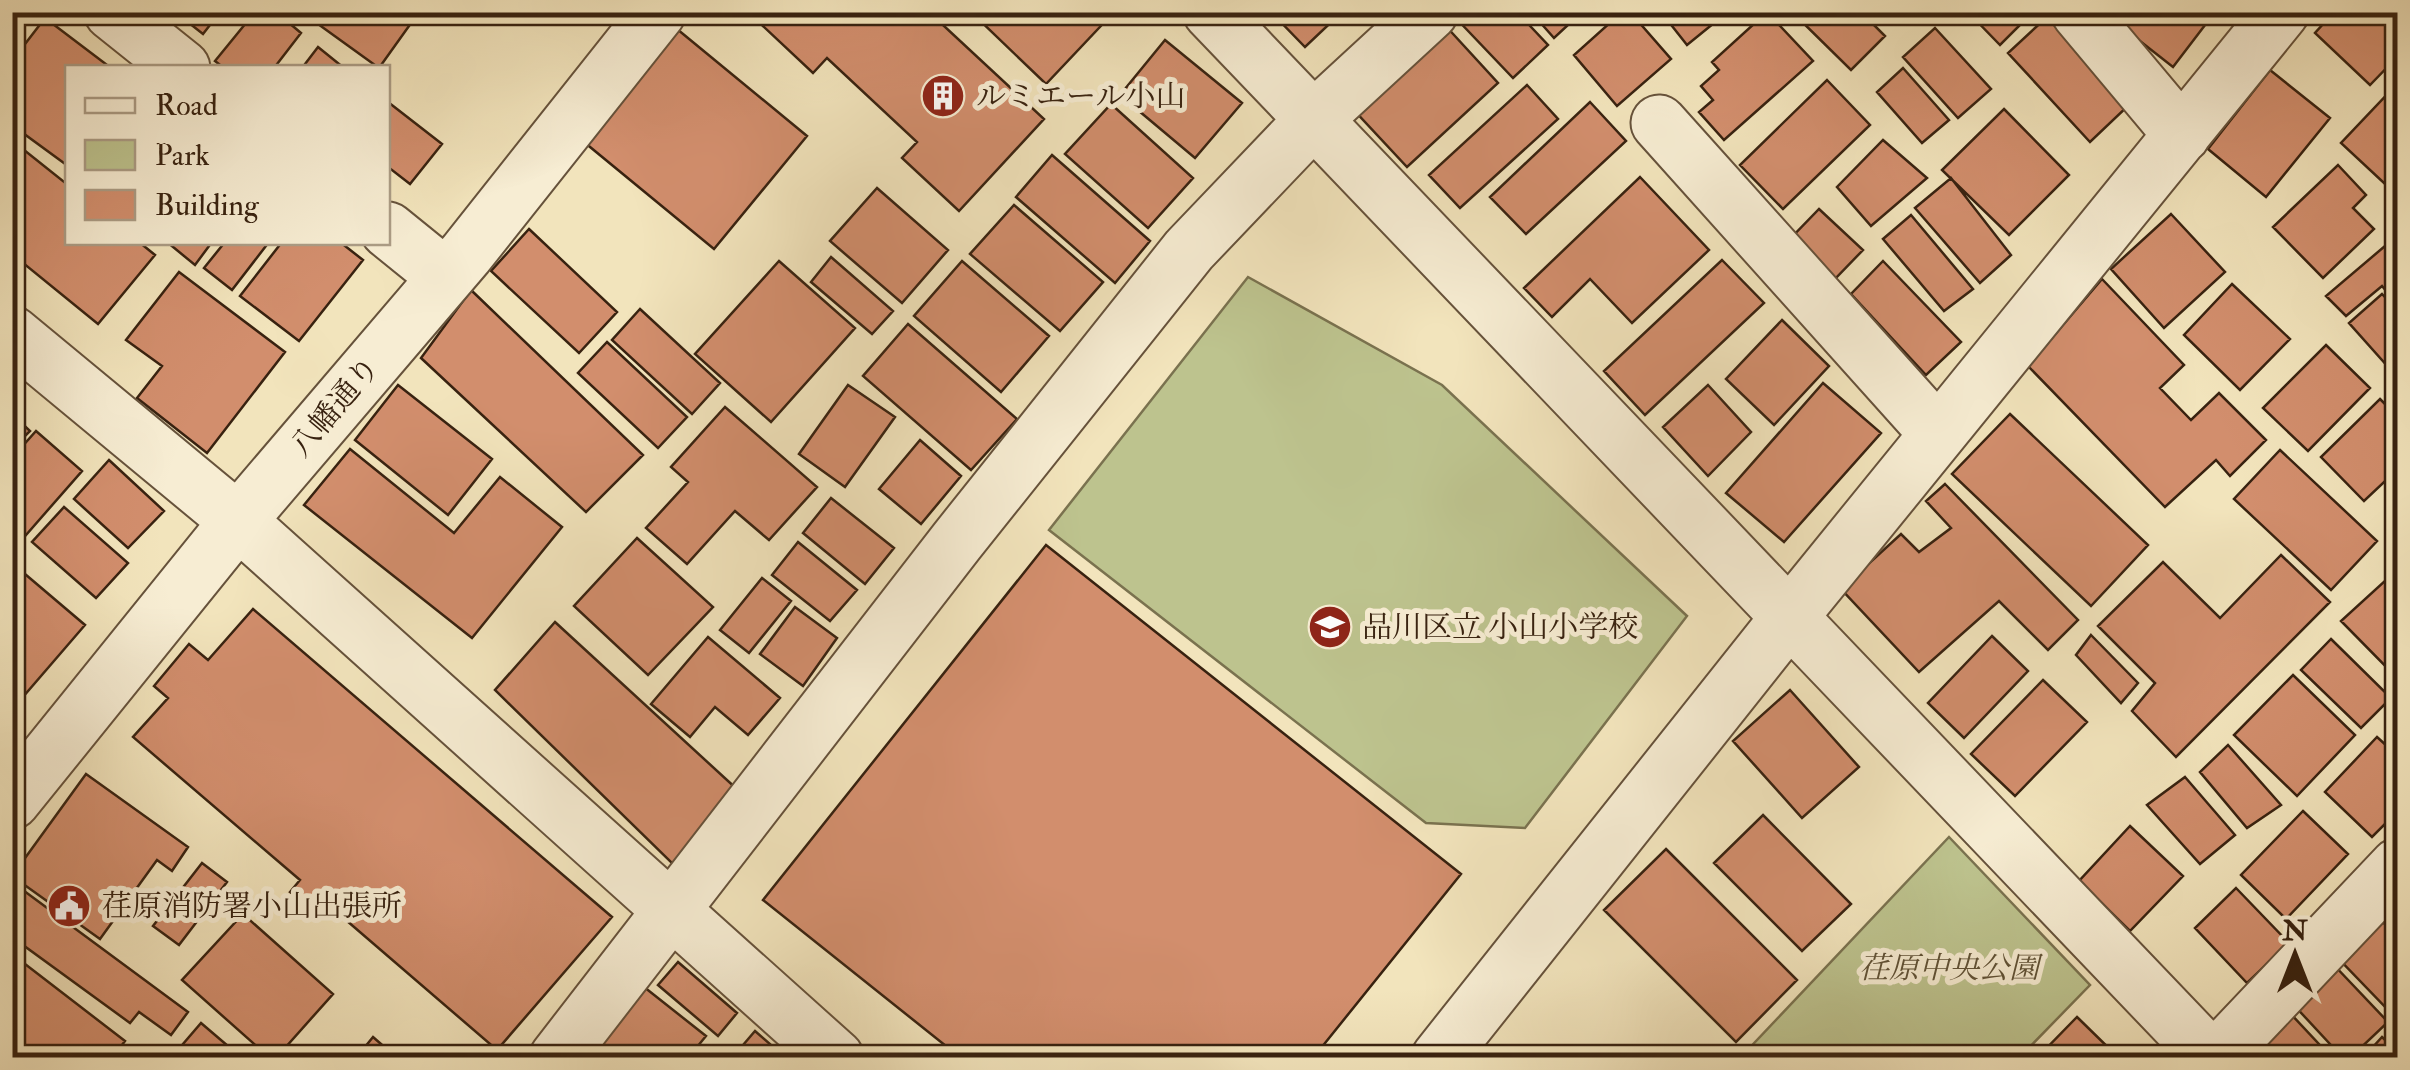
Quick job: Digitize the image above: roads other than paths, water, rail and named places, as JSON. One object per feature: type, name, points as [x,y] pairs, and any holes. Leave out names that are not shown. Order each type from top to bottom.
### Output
[{"type":"street","points":[[112,12],[178,65]]},
{"type":"street","name":"八幡通り","points":[[12,801],[238,520],[446,277],[658,12]]},
{"type":"street","points":[[1211,12],[2214,1058],[2398,866]]},
{"type":"street","points":[[557,1058],[945,556],[1189,250],[1314,119],[1430,12]]},
{"type":"street","points":[[2079,12],[2182,135]]},
{"type":"street","points":[[1439,1058],[1790,615],[2281,12]]},
{"type":"street","points":[[1659,122],[1938,434]]},
{"type":"street","points":[[390,232],[446,277]]},
{"type":"street","points":[[12,334],[238,520],[836,1058]]},
{"type":"place","name":"ルミエール小山","points":[[943,96]]},
{"type":"place","name":"品川区立 小山小学校","points":[[1330,627]]},
{"type":"place","name":"荏原消防署小山出張所","points":[[69,906]]},
{"type":"park label","name":"荏原中央公園","points":[[1949,968]]}]
